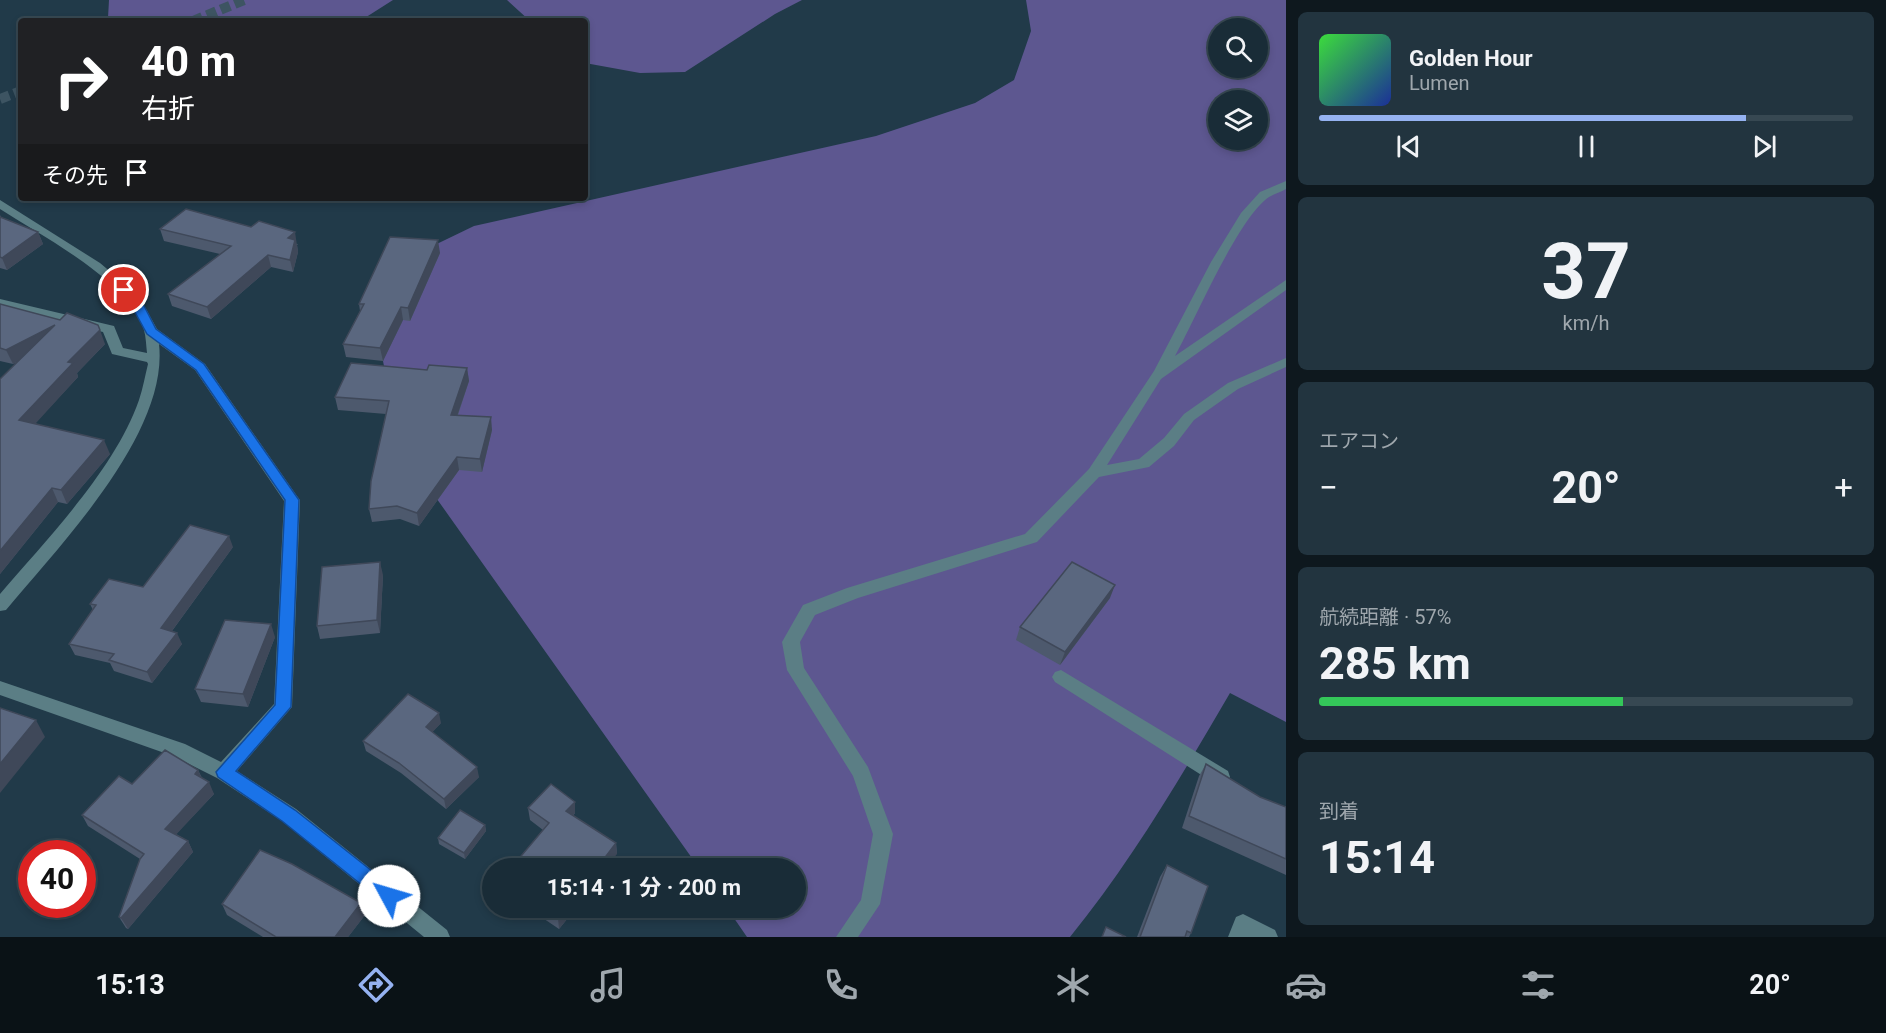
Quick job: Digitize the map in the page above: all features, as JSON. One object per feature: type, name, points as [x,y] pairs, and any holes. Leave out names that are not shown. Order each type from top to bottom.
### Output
[{"type":"street","points":[[846,937],[870,904],[883,834],[861,773],[819,703],[796,670],[791,642],[809,610],[853,593],[1031,538],[1094,473],[1156,376],[1245,216],[1264,195],[1286,185]]},
{"type":"street","points":[[0,204],[111,277],[136,303],[151,332],[155,358],[153,384],[140,418],[96,488],[0,604]]},
{"type":"street","points":[[1156,376],[1286,284]]},
{"type":"street","points":[[0,303],[109,329],[117,351],[155,358]]},
{"type":"street","points":[[151,332],[200,367],[292,500],[283,707],[224,772]]},
{"type":"street","points":[[1094,473],[1144,463],[1169,442],[1190,417],[1233,386],[1286,362]]},
{"type":"street","points":[[1061,677],[1240,788]]},
{"type":"street","points":[[0,688],[179,750],[224,772],[289,815],[440,937]]},
{"type":"street","points":[[1238,937],[1243,924],[1268,937]]},
{"type":"shaded area","points":[[109,0],[393,0],[365,18],[108,18]]},
{"type":"shaded area","points":[[507,0],[802,0],[775,14],[685,72],[640,73],[588,64],[588,18],[527,18]]},
{"type":"shaded area","points":[[1026,0],[1286,0],[1286,722],[1230,693],[1135,849],[1070,937],[747,937],[734,918],[806,918],[806,858],[692,858],[400,447],[383,361],[416,254],[474,226],[876,136],[975,103],[1014,80],[1031,31]]},
{"type":"building","points":[[186,209],[251,227],[259,221],[295,232],[288,238],[295,240],[290,260],[268,255],[207,307],[168,294],[231,246],[160,229]]},
{"type":"building","points":[[0,217],[38,232],[2,258],[0,257]]},
{"type":"building","points":[[390,237],[438,240],[408,308],[401,307],[380,348],[343,344],[364,304],[359,304]]},
{"type":"building","points":[[0,304],[60,320],[67,313],[98,325],[100,330],[68,362],[73,363],[19,420],[104,440],[61,490],[52,488],[0,551],[0,379],[55,325],[6,350],[0,348]]},
{"type":"building","points":[[351,363],[427,370],[429,365],[467,368],[451,415],[491,417],[480,459],[457,457],[417,513],[397,506],[369,509],[371,481],[389,401],[335,397]]},
{"type":"building","points":[[190,525],[229,536],[161,628],[177,633],[147,672],[109,660],[114,654],[69,644],[96,605],[90,604],[109,579],[143,587]]},
{"type":"building","points":[[380,562],[377,620],[317,626],[322,567]]},
{"type":"building","points":[[1072,562],[1115,585],[1065,652],[1020,627]]},
{"type":"building","points":[[225,620],[271,624],[243,694],[195,689]]},
{"type":"building","points":[[408,694],[439,713],[426,727],[477,767],[444,799],[399,763],[363,741]]},
{"type":"building","points":[[0,708],[36,720],[0,764]]},
{"type":"building","points":[[165,750],[198,770],[195,774],[209,782],[165,829],[188,841],[121,918],[119,917],[140,859],[144,854],[82,815],[119,776],[132,784]]},
{"type":"building","points":[[1206,764],[1260,797],[1286,807],[1286,859],[1189,816]]},
{"type":"building","points":[[551,784],[575,802],[566,811],[616,843],[605,858],[519,858],[549,823],[528,808]]},
{"type":"building","points":[[460,810],[485,825],[464,853],[438,838]]},
{"type":"building","points":[[260,850],[292,864],[361,903],[335,937],[276,937],[222,904]]},
{"type":"building","points":[[1167,865],[1208,886],[1191,933],[1187,931],[1185,937],[1140,937]]},
{"type":"building","points":[[1106,927],[1126,937],[1102,937]]},
{"type":"tunnel","points":[[200,18],[244,0]]},
{"type":"tunnel","points":[[0,99],[18,92]]},
{"type":"route","points":[[124,290],[136,303],[151,332],[200,367],[292,500],[283,707],[224,772],[289,815],[389,896]]}]
